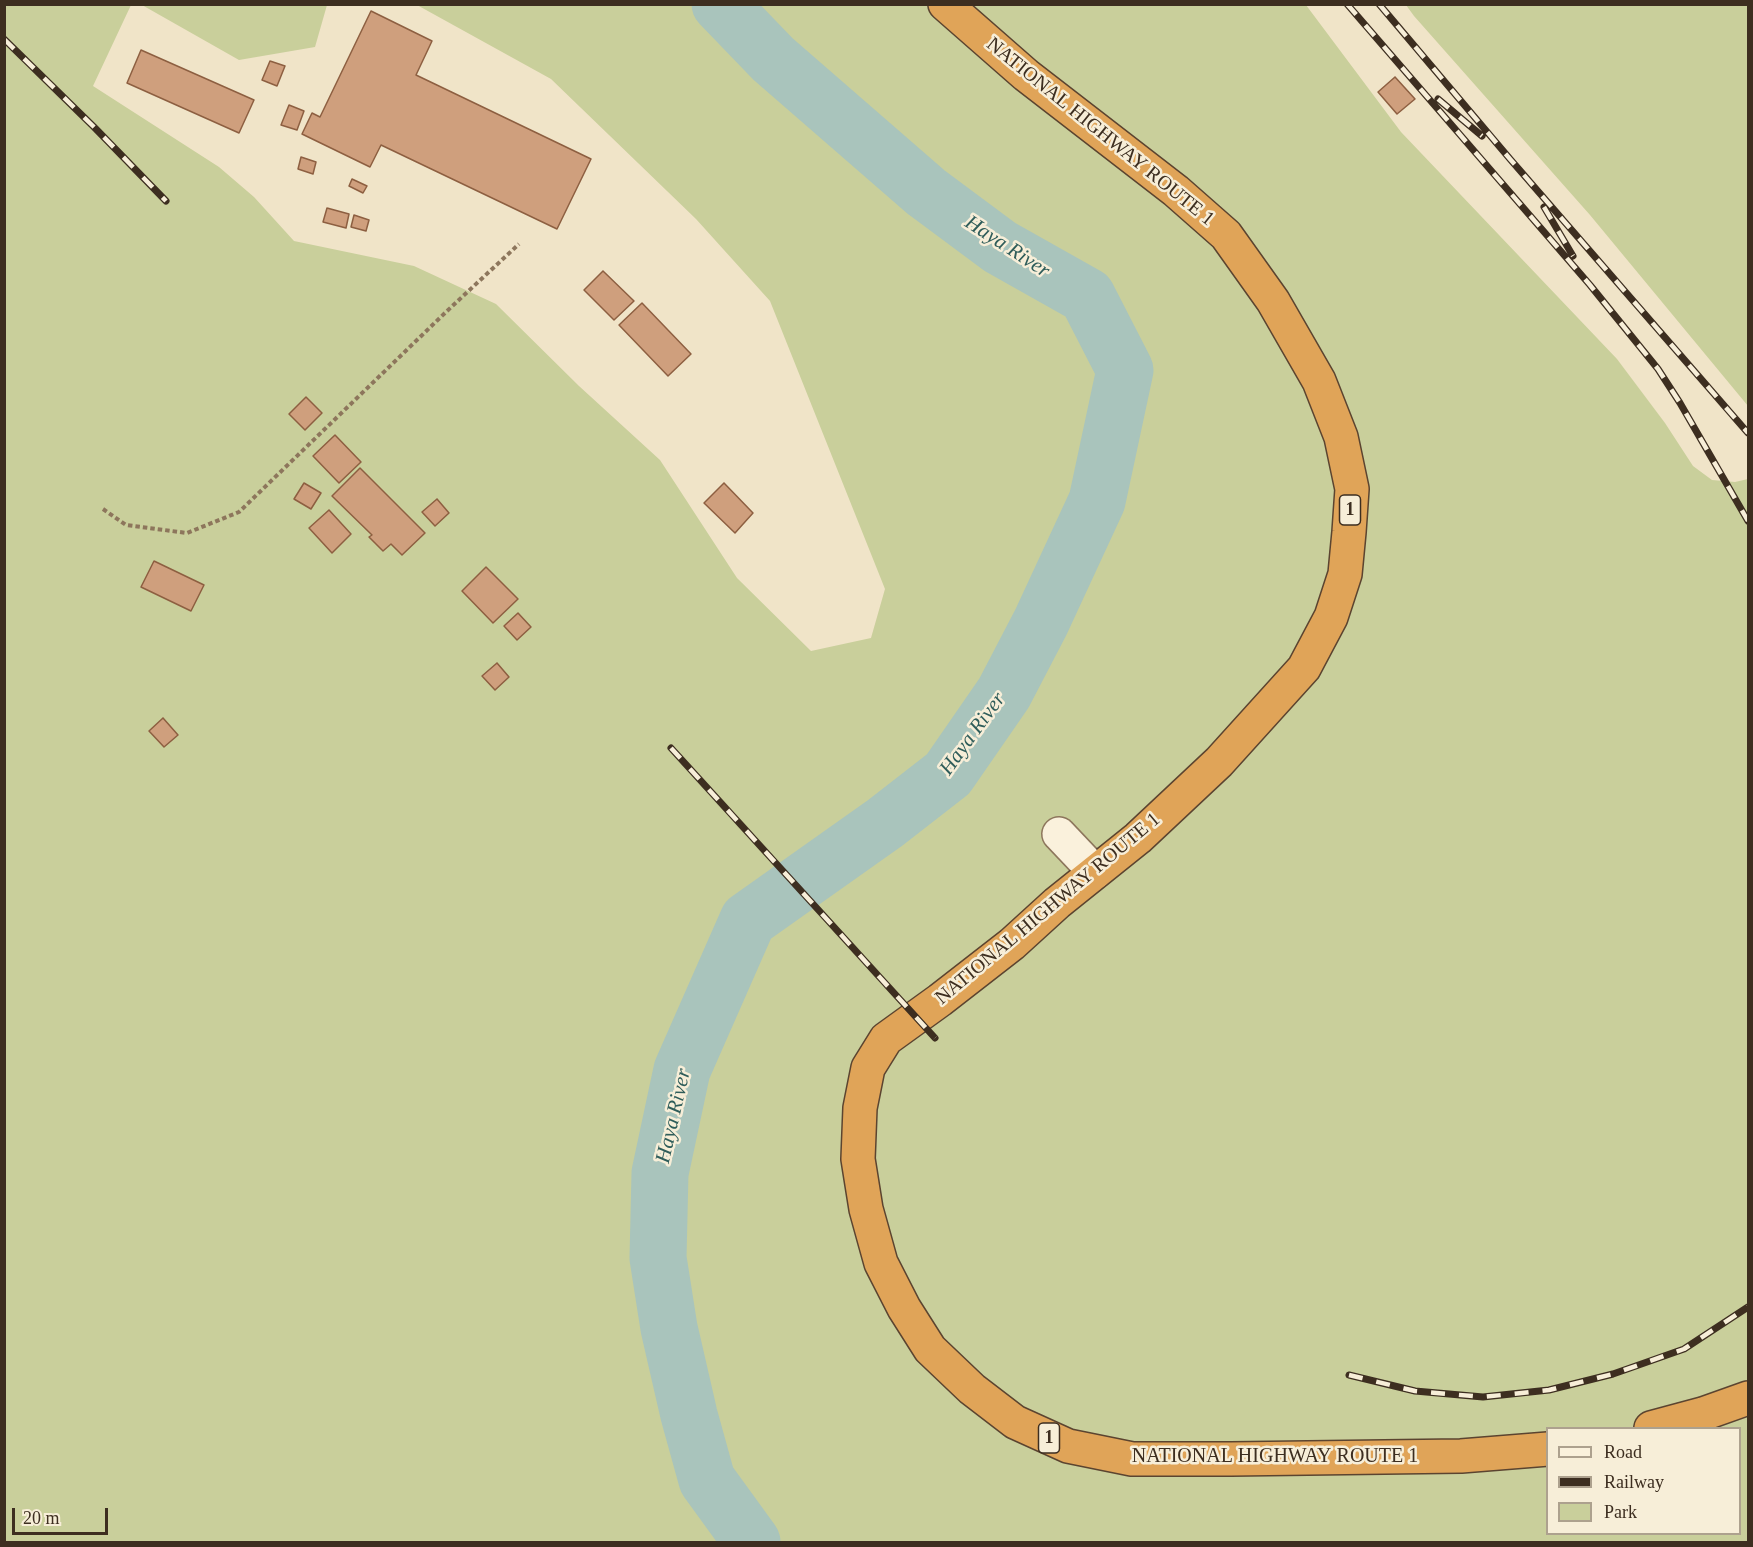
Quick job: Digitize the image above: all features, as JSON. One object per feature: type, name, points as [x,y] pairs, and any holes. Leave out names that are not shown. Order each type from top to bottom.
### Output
[{"type":"highway","name":"NATIONAL HIGHWAY ROUTE 1","points":[[945,4],[1026,75],[1176,191],[1226,236],[1273,301],[1319,381],[1341,437],[1352,489],[1345,574],[1331,617],[1304,668],[1219,762],[1138,838],[1012,944],[886,1039],[868,1068],[860,1108],[858,1159],[866,1209],[881,1263],[904,1308],[930,1349],[972,1389],[1015,1422],[1068,1446],[1132,1459],[1231,1460],[1461,1456],[1546,1449]]},
{"type":"highway","points":[[1655,1427],[1749,1398]]},
{"type":"lane","points":[[1059,834],[1095,872]]},
{"type":"path","points":[[103,509],[126,525],[187,533],[239,512],[519,244]]},
{"type":"green space","points":[[5,5],[131,5],[93,86],[219,167],[254,197],[294,241],[414,266],[496,304],[579,386],[660,460],[737,578],[811,651],[871,638],[885,589],[770,301],[696,219],[551,79],[417,5],[1306,5],[1401,132],[1617,359],[1665,423],[1693,466],[1712,480],[1735,482],[1748,479],[1748,1542],[5,1542]]},
{"type":"green space","points":[[142,5],[327,5],[315,47],[239,60]]},
{"type":"green space","points":[[1406,5],[1748,5],[1748,406],[1590,215]]},
{"type":"building","points":[[371,11],[432,41],[416,75],[591,159],[557,229],[381,145],[370,167],[302,134],[312,113],[320,117]]},
{"type":"building","points":[[141,50],[254,100],[239,133],[127,83]]},
{"type":"building","points":[[270,61],[285,66],[277,86],[262,80]]},
{"type":"building","points":[[1395,77],[1415,99],[1397,114],[1378,92]]},
{"type":"building","points":[[289,105],[304,111],[297,130],[281,125]]},
{"type":"building","points":[[301,157],[316,162],[313,174],[298,169]]},
{"type":"building","points":[[352,179],[367,186],[363,193],[349,186]]},
{"type":"building","points":[[327,208],[349,214],[346,228],[323,222]]},
{"type":"building","points":[[354,215],[369,220],[366,231],[351,227]]},
{"type":"building","points":[[603,271],[634,301],[614,320],[584,290]]},
{"type":"building","points":[[642,303],[691,354],[668,376],[619,325]]},
{"type":"building","points":[[306,397],[322,413],[305,430],[289,414]]},
{"type":"building","points":[[335,435],[361,462],[339,483],[313,456]]},
{"type":"building","points":[[360,468],[425,533],[402,555],[391,544],[383,551],[369,537],[372,535],[332,496]]},
{"type":"building","points":[[304,483],[321,493],[311,509],[294,499]]},
{"type":"building","points":[[724,483],[753,513],[735,533],[704,503]]},
{"type":"building","points":[[437,499],[449,513],[435,526],[422,512]]},
{"type":"building","points":[[329,510],[351,534],[332,553],[309,528]]},
{"type":"building","points":[[154,561],[204,585],[191,611],[141,587]]},
{"type":"building","points":[[486,567],[518,599],[493,623],[462,591]]},
{"type":"building","points":[[518,613],[531,627],[517,640],[504,626]]},
{"type":"building","points":[[497,663],[509,677],[495,690],[482,676]]},
{"type":"building","points":[[163,718],[178,735],[164,747],[149,731]]},
{"type":"waterway","name":"Haya River","points":[[720,4],[773,59],[926,192],[1000,247],[1087,296],[1125,370],[1097,501],[1041,622],[1004,693],[948,774],[885,823],[748,920],[682,1070],[660,1173],[658,1258],[669,1328],[707,1480],[752,1542]]},
{"type":"railway","points":[[1347,4],[1590,285],[1658,369],[1748,521]]},
{"type":"railway","points":[[1379,4],[1748,433]]},
{"type":"railway","points":[[4,39],[166,201]]},
{"type":"railway","points":[[1438,99],[1482,136]]},
{"type":"railway","points":[[1544,207],[1573,256]]},
{"type":"railway","points":[[671,748],[935,1038]]},
{"type":"railway","points":[[1349,1375],[1415,1391],[1483,1397],[1549,1390],[1613,1374],[1684,1349],[1748,1307]]}]
